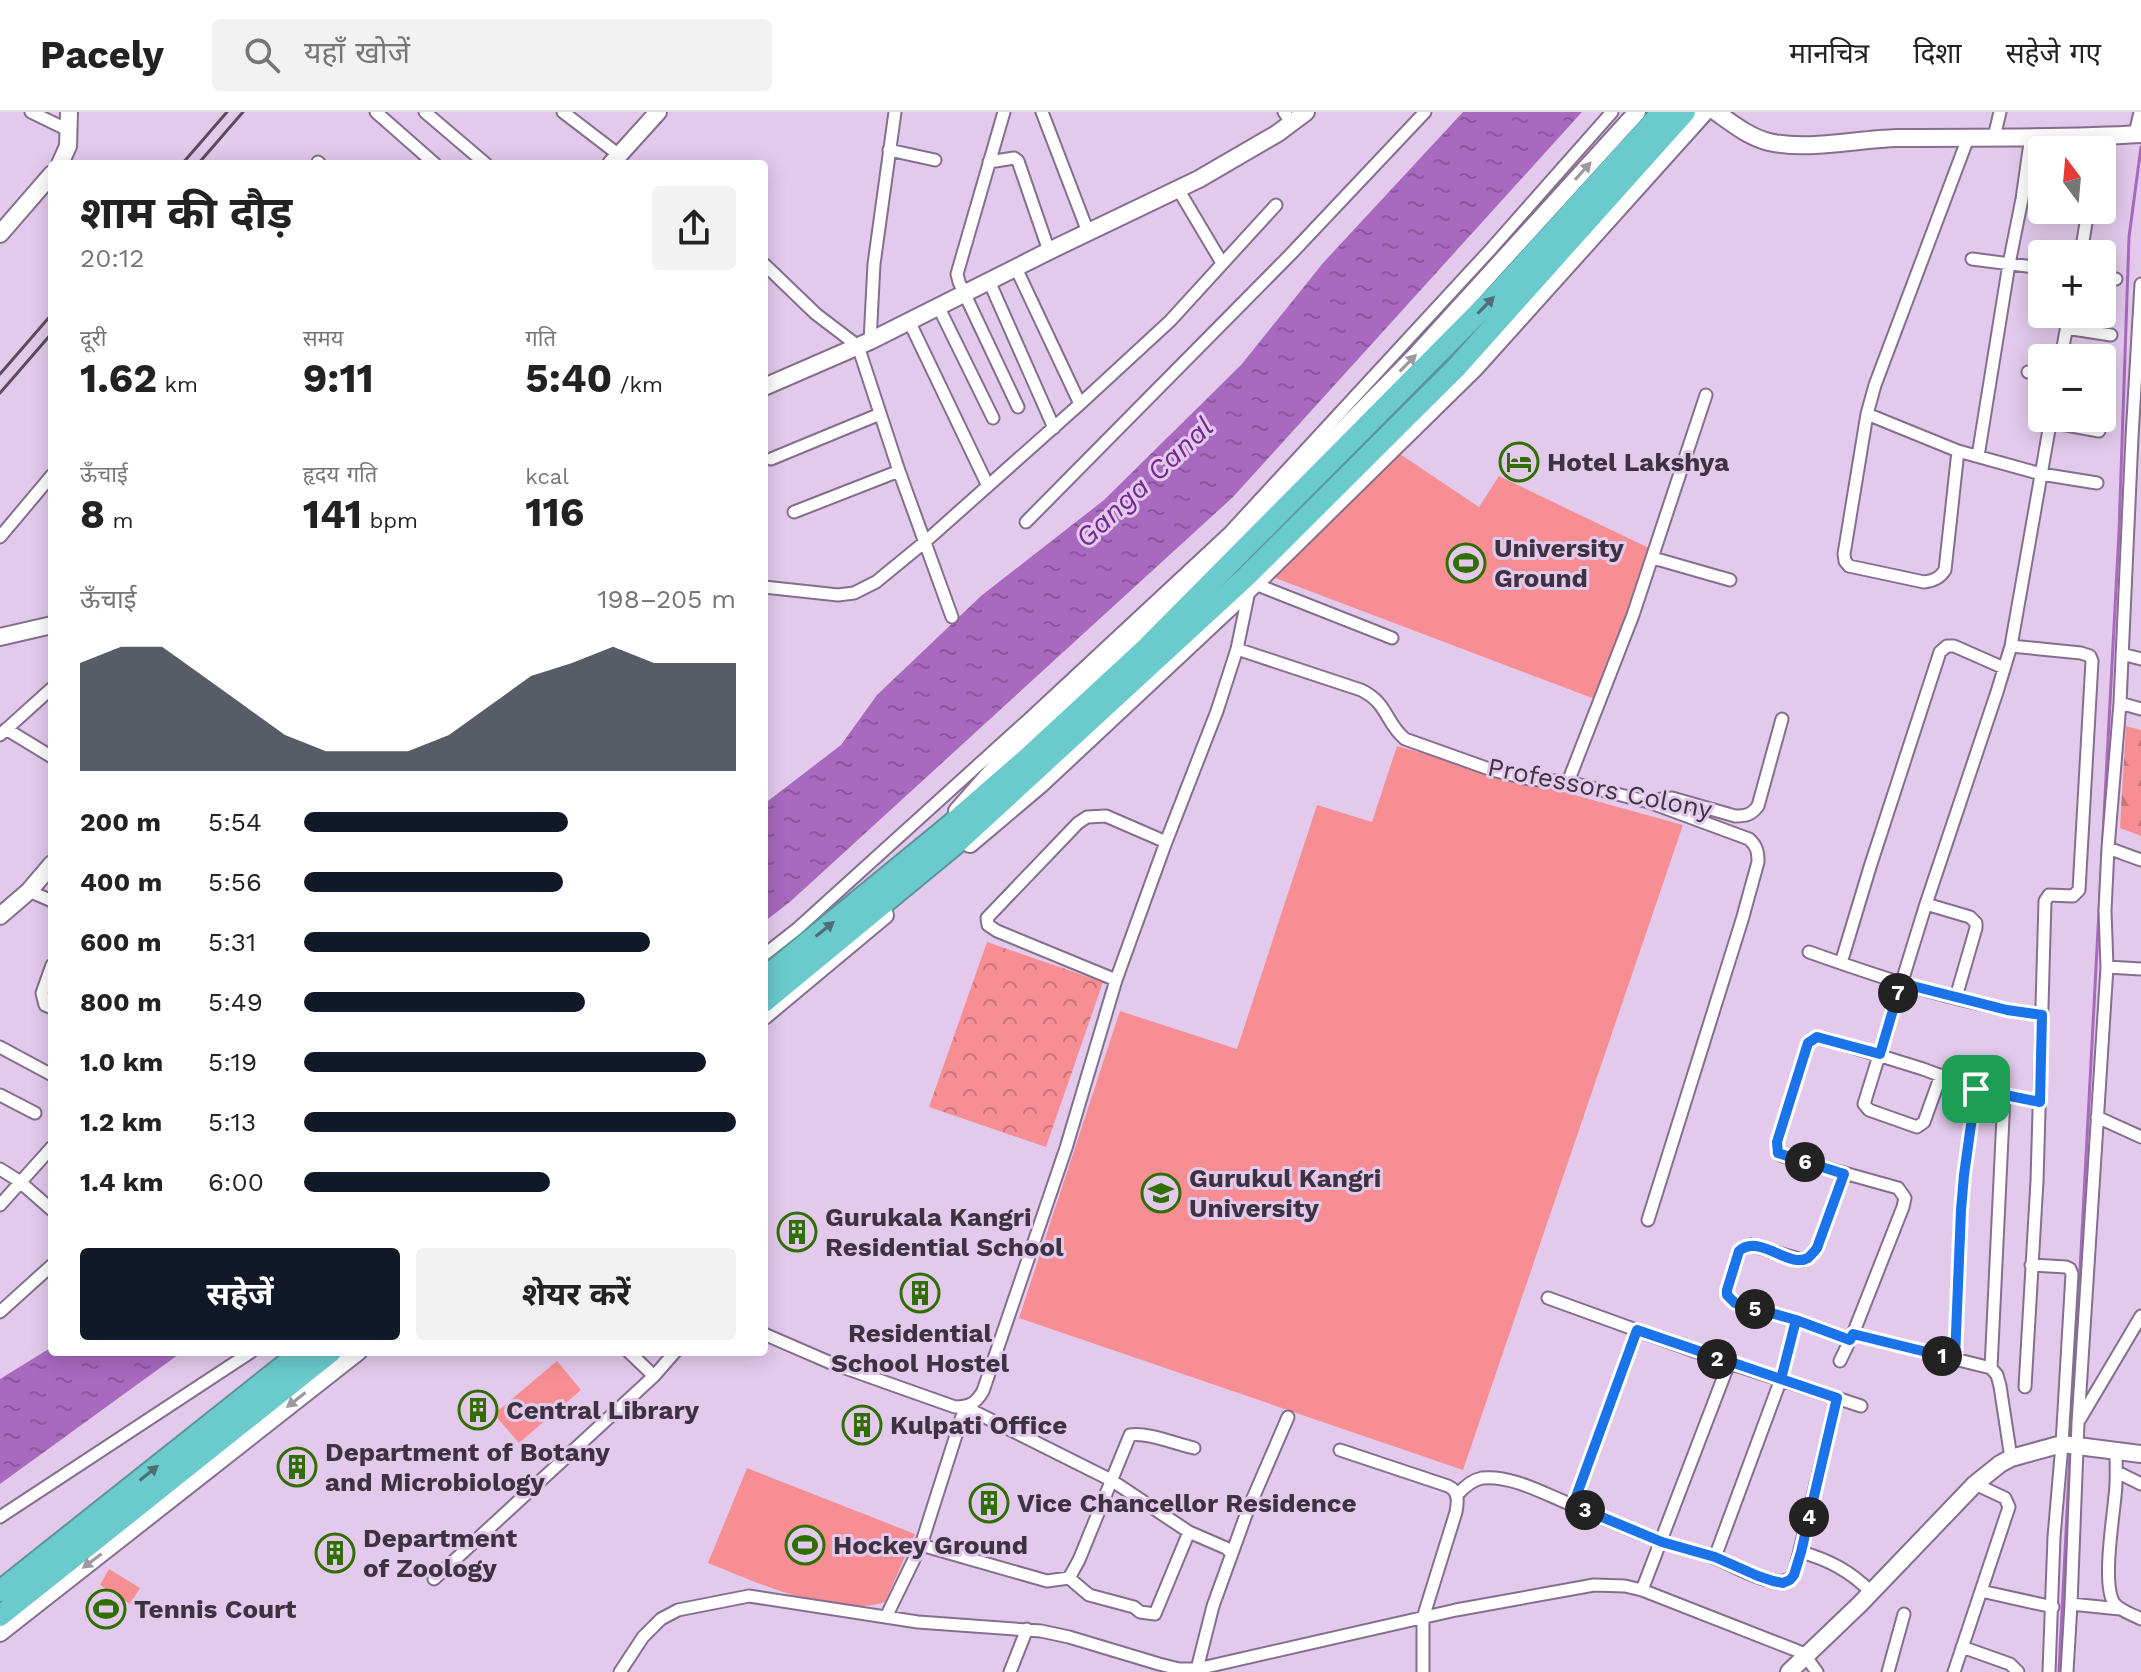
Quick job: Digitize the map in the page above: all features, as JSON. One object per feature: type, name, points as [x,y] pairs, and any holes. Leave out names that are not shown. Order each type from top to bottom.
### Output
[{"type":"highway","points":[[768,975],[1026,759],[1145,649],[1497,294],[1654,121],[1685,112]]},
{"type":"highway","points":[[768,999],[958,842],[1246,577],[1456,368],[1654,121]]},
{"type":"highway","points":[[0,1591],[296,1356]]},
{"type":"highway","points":[[0,1616],[326,1356]]},
{"type":"street","points":[[31,112],[68,130]]},
{"type":"street","points":[[62,160],[68,146],[69,112]]},
{"type":"street","points":[[376,112],[430,160]]},
{"type":"street","points":[[425,112],[481,160]]},
{"type":"street","points":[[563,112],[617,160]]},
{"type":"street","points":[[619,160],[658,112]]},
{"type":"street","points":[[619,160],[670,112]]},
{"type":"street","points":[[895,112],[864,343],[880,414],[952,617]]},
{"type":"street","points":[[1004,112],[957,274],[1018,407]]},
{"type":"street","points":[[1042,112],[1088,232]]},
{"type":"street","points":[[768,385],[864,343],[1228,164],[1278,133],[1288,117],[1306,112]]},
{"type":"street","points":[[1026,522],[1290,255],[1425,112]]},
{"type":"street","points":[[768,952],[1017,730],[1229,533],[1491,249],[1612,112]]},
{"type":"street","points":[[768,1013],[1041,784],[1252,587],[1476,367],[1705,112]]},
{"type":"street","points":[[1716,112],[1737,128],[1771,142],[1804,144],[1893,138],[2028,136]]},
{"type":"street","points":[[1994,137],[2000,112]]},
{"type":"street","points":[[2116,139],[2138,134],[2140,112]]},
{"type":"street","points":[[1958,451],[1945,570],[1941,577],[1924,582],[1849,566],[1844,554],[1867,414],[1888,348],[1968,138]]},
{"type":"street","points":[[889,150],[935,160]]},
{"type":"street","points":[[1978,456],[2028,157]]},
{"type":"street","points":[[989,162],[1014,158],[1018,161],[1049,251]]},
{"type":"street","points":[[0,234],[48,179]]},
{"type":"street","points":[[1178,189],[1222,263]]},
{"type":"street","points":[[768,587],[838,595],[854,593],[876,582],[1054,428],[1170,321],[1276,205]]},
{"type":"street","points":[[1972,259],[2028,266]]},
{"type":"street","points":[[768,268],[807,307],[864,343]]},
{"type":"street","points":[[1016,268],[1080,404]]},
{"type":"street","points":[[989,281],[1054,428]]},
{"type":"street","points":[[2078,1423],[2107,967],[2105,911],[2108,848],[2136,438],[2141,284]]},
{"type":"street","points":[[938,306],[993,418]]},
{"type":"street","points":[[909,321],[988,486]]},
{"type":"street","points":[[2063,344],[2066,328],[2111,335]]},
{"type":"street","points":[[1568,782],[1653,558],[1706,395]]},
{"type":"street","points":[[771,459],[880,414]]},
{"type":"street","points":[[1867,414],[1958,451],[2041,474],[2097,483]]},
{"type":"street","points":[[1941,1075],[1924,1122],[1917,1127],[1866,1108],[1865,1099],[1901,983],[2011,646],[2048,432]]},
{"type":"street","points":[[794,512],[899,471]]},
{"type":"street","points":[[0,537],[48,480]]},
{"type":"street","points":[[1653,558],[1730,580]]},
{"type":"street","points":[[1252,587],[1392,638]]},
{"type":"street","points":[[768,1336],[831,1363],[955,1407],[977,1402],[1066,1148],[1116,980],[1217,711],[1237,649],[1252,587]]},
{"type":"street","points":[[0,637],[48,626]]},
{"type":"street","points":[[1841,963],[1940,652],[1947,646],[1954,646],[2004,668]]},
{"type":"street","points":[[2011,646],[2081,653],[2090,656],[2092,661],[2079,890],[2073,896],[2049,895],[2045,901],[2040,1102],[2025,1387]]},
{"type":"street","name":"Professors Colony","points":[[1237,649],[1369,694],[1382,705],[1397,732],[1409,741],[1529,779],[1568,782],[1645,801],[1672,798],[1735,816],[1753,813],[1758,806],[1782,719]]},
{"type":"street","points":[[2122,654],[2141,659]]},
{"type":"street","points":[[48,692],[3,732],[48,755]]},
{"type":"street","points":[[2120,703],[2141,709]]},
{"type":"street","points":[[1645,801],[1749,839],[1758,853],[1742,920],[1648,1220]]},
{"type":"street","points":[[1116,980],[990,928],[987,918],[1087,817],[1106,816],[1166,842]]},
{"type":"street","points":[[2108,848],[2141,860]]},
{"type":"street","points":[[0,916],[48,868]]},
{"type":"street","points":[[23,896],[48,900]]},
{"type":"street","points":[[0,927],[23,896]]},
{"type":"street","points":[[1926,904],[1970,917],[1976,923],[1956,997]]},
{"type":"street","points":[[1809,952],[1901,983],[2007,1010],[2042,1015]]},
{"type":"street","points":[[2107,967],[2141,969]]},
{"type":"street","points":[[48,976],[42,993],[48,1006]]},
{"type":"street","points":[[1840,1361],[1905,1198],[1898,1188],[1778,1153],[1777,1142],[1811,1039],[1823,1038],[1880,1054],[1976,1089],[2040,1102]]},
{"type":"street","points":[[0,1047],[48,1073]]},
{"type":"street","points":[[1955,1359],[1963,1187],[1976,1089]]},
{"type":"street","points":[[0,1095],[35,1113]]},
{"type":"street","points":[[1991,1368],[2004,1096]]},
{"type":"street","points":[[2097,1117],[2141,1137]]},
{"type":"street","points":[[0,1205],[48,1151]]},
{"type":"street","points":[[0,1169],[48,1206]]},
{"type":"street","points":[[1844,1174],[1817,1248],[1809,1257],[1794,1259],[1751,1245],[1739,1251],[1727,1295],[1730,1300],[1851,1337],[1991,1368],[2000,1386],[2011,1458]]},
{"type":"street","points":[[2031,1265],[2066,1267],[2072,1274],[2071,1604],[2067,1672]]},
{"type":"street","points":[[0,1312],[48,1269]]},
{"type":"street","points":[[1548,1298],[1729,1363],[1861,1406]]},
{"type":"street","points":[[2049,1672],[2054,1537],[2070,1445],[2078,1423],[2141,1316]]},
{"type":"street","points":[[1715,1557],[1781,1379],[1796,1320]]},
{"type":"street","points":[[1573,1505],[1637,1330]]},
{"type":"street","points":[[0,1517],[245,1356]]},
{"type":"street","points":[[0,1633],[353,1356]]},
{"type":"street","points":[[633,1356],[654,1376]]},
{"type":"street","points":[[434,1579],[654,1376],[672,1356]]},
{"type":"street","points":[[1642,1590],[1729,1363]]},
{"type":"street","points":[[1457,1495],[1473,1481],[1489,1478],[1505,1480],[1662,1542],[1715,1557],[1783,1583],[1794,1575],[1801,1552],[1837,1398]]},
{"type":"street","points":[[965,1407],[1111,1480],[1189,1532],[1226,1548],[1232,1554]]},
{"type":"street","points":[[886,1617],[921,1545],[965,1407]]},
{"type":"street","points":[[1197,1669],[1213,1606],[1247,1512],[1288,1417]]},
{"type":"street","points":[[1069,1578],[1130,1435],[1194,1448]]},
{"type":"street","points":[[1789,1672],[1990,1471],[2011,1458],[2070,1445],[2141,1454]]},
{"type":"street","points":[[1340,1450],[1448,1486],[1457,1495],[1456,1512],[1423,1618],[1423,1672]]},
{"type":"street","points":[[2116,1452],[2109,1557],[2110,1592],[2121,1609],[2141,1619]]},
{"type":"street","points":[[2117,1472],[2141,1484]]},
{"type":"street","points":[[1954,1672],[2009,1507],[2005,1498],[1975,1484]]},
{"type":"street","points":[[921,1545],[1047,1581],[1069,1578],[1089,1595],[1155,1614],[1189,1532]]},
{"type":"street","points":[[1801,1552],[1844,1568],[1871,1592]]},
{"type":"street","points":[[620,1672],[643,1637],[661,1619],[678,1610],[749,1596],[918,1622],[1027,1629],[1069,1637],[1179,1669],[1197,1669],[1423,1618],[1594,1585],[1642,1590],[1807,1656],[1817,1672]]},
{"type":"street","points":[[1981,1591],[2053,1607]]},
{"type":"street","points":[[2071,1604],[2121,1609]]},
{"type":"street","points":[[1888,1672],[1904,1614]]},
{"type":"street","points":[[1010,1672],[1027,1629]]},
{"type":"street","points":[[1962,1647],[2010,1664],[2018,1672]]},
{"type":"green space","name":"University Ground","points":[[1397,452],[1479,507],[1499,476],[1653,550],[1595,699],[1270,576]]},
{"type":"green space","points":[[2126,726],[2141,730],[2141,836],[2120,828]]},
{"type":"green space","points":[[1397,746],[1683,825],[1463,1470],[1019,1318],[1120,1011],[1237,1049],[1317,805],[1372,822]]},
{"type":"green space","points":[[987,942],[1103,982],[1046,1147],[929,1107]]},
{"type":"green space","points":[[557,1361],[581,1390],[519,1443],[494,1414]]},
{"type":"green space","points":[[747,1468],[915,1534],[885,1602],[843,1606],[820,1602],[772,1588],[708,1563]]},
{"type":"green space","name":"Tennis Court","points":[[109,1569],[140,1588],[130,1604],[100,1585]]},
{"type":"green space","name":"Tennis Court","points":[[96,1592],[127,1610],[117,1626],[86,1608]]},
{"type":"water","name":"Ganga Canal","points":[[1463,112],[1582,112],[1233,497],[768,919],[768,801],[841,745],[877,695],[981,596],[1104,500],[1241,365],[1323,263]]},
{"type":"water","points":[[48,1349],[48,1356],[176,1356],[0,1484],[0,1379]]},
{"type":"waterway","points":[[2071,1441],[2119,532],[2129,237],[2141,147]]},
{"type":"waterway","points":[[2059,1672],[2070,1453]]},
{"type":"railway","points":[[185,160],[227,112]]},
{"type":"railway","points":[[201,160],[243,112]]},
{"type":"railway","points":[[0,374],[48,319]]},
{"type":"railway","points":[[0,393],[48,338]]},
{"type":"place","name":"Hotel Lakshya","points":[[1519,462]]},
{"type":"place","name":"University Ground","points":[[1466,563]]},
{"type":"place","name":"Gurukul Kangri University","points":[[1161,1193]]},
{"type":"place","name":"Gurukala Kangri Residential School","points":[[797,1232]]},
{"type":"place","name":"Residential School Hostel","points":[[920,1293]]},
{"type":"place","name":"Central Library","points":[[478,1410]]},
{"type":"place","name":"Kulpati Office","points":[[862,1425]]},
{"type":"place","name":"Department of Botany and Microbiology","points":[[297,1467]]},
{"type":"place","name":"Vice Chancellor Residence","points":[[989,1503]]},
{"type":"place","name":"Hockey Ground","points":[[805,1545]]},
{"type":"place","name":"Department of Zoology","points":[[335,1553]]},
{"type":"place","name":"Tennis Court","points":[[106,1609]]},
{"type":"route","points":[[1976,1089],[1961,1210],[1955,1359],[1853,1334],[1850,1340],[1796,1320],[1781,1379],[1637,1330],[1573,1505],[1662,1542],[1715,1557],[1758,1576],[1783,1583],[1790,1580],[1801,1552],[1837,1398],[1781,1379],[1796,1320],[1735,1303],[1730,1300],[1727,1290],[1739,1251],[1744,1247],[1756,1246],[1794,1259],[1809,1257],[1817,1248],[1844,1174],[1783,1156],[1776,1147],[1808,1043],[1817,1037],[1880,1054],[1901,983],[2007,1010],[2042,1015],[2040,1102],[1976,1089]]}]
